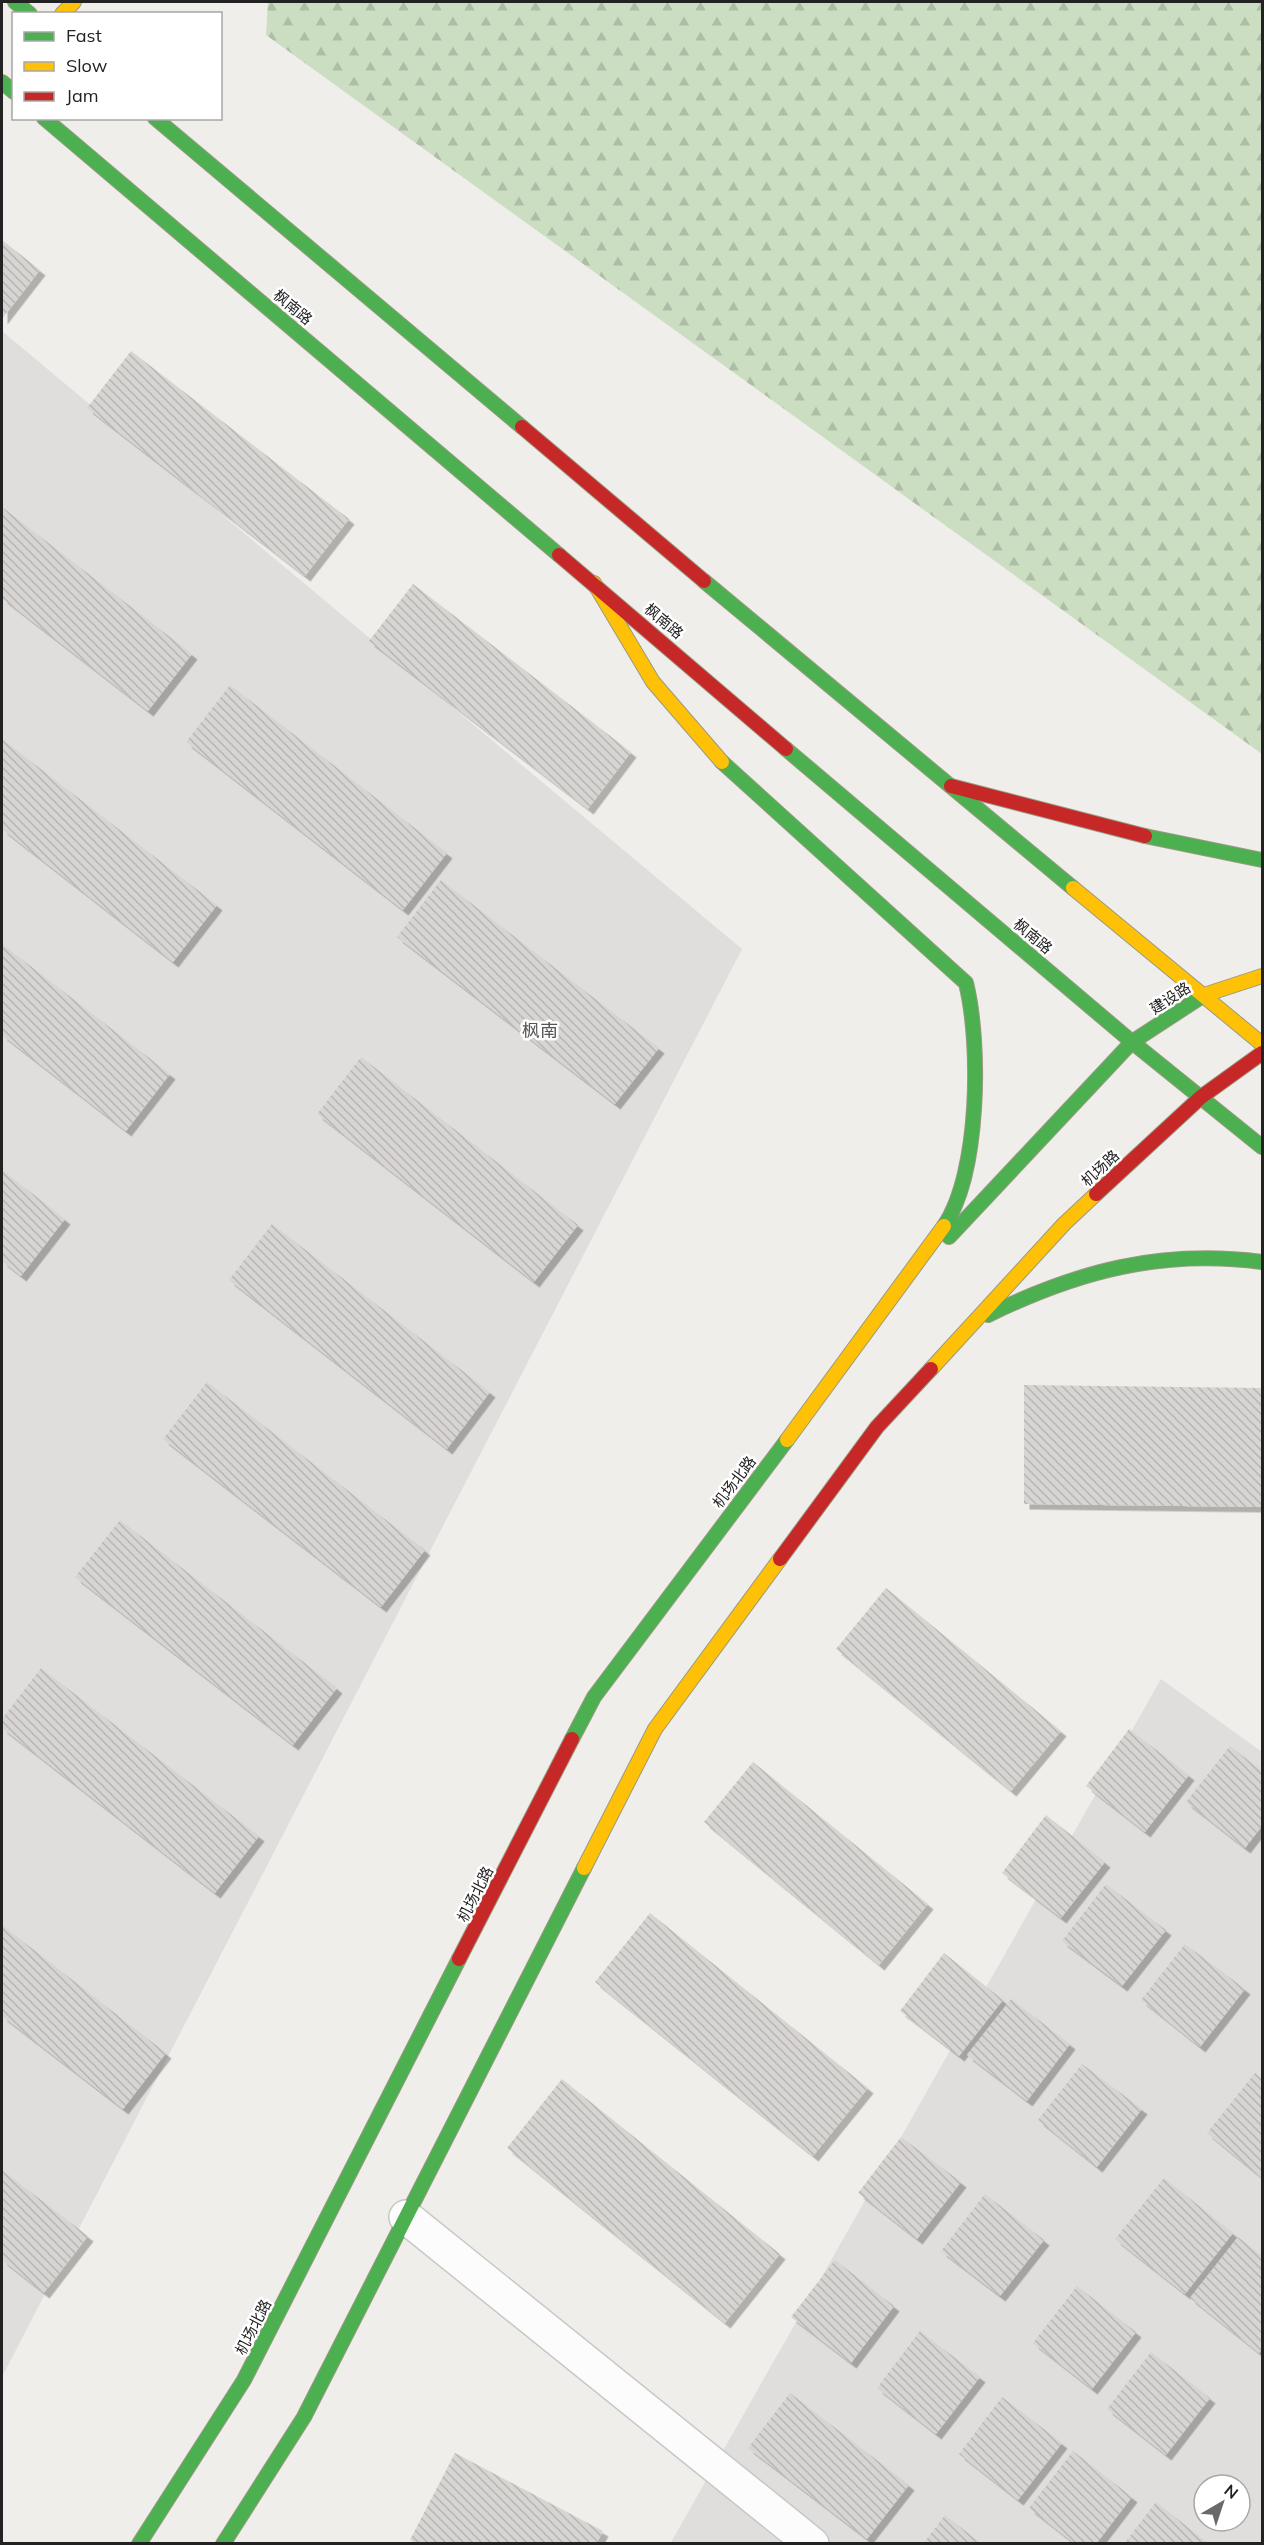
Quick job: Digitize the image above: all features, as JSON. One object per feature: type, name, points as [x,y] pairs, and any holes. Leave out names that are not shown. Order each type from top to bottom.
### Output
[{"type":"main road","points":[[15,2],[28,12]]},
{"type":"main road","name":"枫南路","points":[[46,120],[1132,1042],[1263,1147]]},
{"type":"main road","points":[[157,120],[951,786],[1263,1044]]},
{"type":"main road","points":[[594,583],[653,682],[729,770],[966,983],[973,1011],[976,1084],[966,1167],[953,1212],[895,1295]]},
{"type":"main road","points":[[951,786],[1139,835],[1263,860]]},
{"type":"main road","name":"建设路","points":[[1132,1042],[1204,995],[1263,976]]},
{"type":"main road","points":[[895,1295],[1132,1042]]},
{"type":"main road","name":"机场路","points":[[973,1322],[1064,1224],[1201,1097],[1263,1053]]},
{"type":"main road","points":[[223,2544],[304,2416],[655,1729],[878,1427],[973,1322],[1050,1286],[1106,1270],[1168,1258],[1228,1256],[1263,1262]]},
{"type":"main road","name":"机场北路","points":[[139,2544],[244,2380],[594,1697],[895,1295]]},
{"type":"street","points":[[406,2217],[812,2544]]},
{"type":"shaded area","points":[[2,331],[742,949],[2,2377]]},
{"type":"shaded area","points":[[1161,1679],[1262,1752],[1262,2543],[670,2544]]},
{"type":"green space","points":[[268,2],[1262,2],[1262,754],[266,35]]},
{"type":"building","points":[[2,240],[40,270],[2,319]]},
{"type":"building","points":[[131,351],[349,519],[305,576],[87,408]]},
{"type":"building","points":[[2,507],[192,654],[148,711],[2,598]]},
{"type":"building","points":[[413,584],[631,752],[588,809],[369,641]]},
{"type":"building","points":[[230,685],[447,853],[403,910],[186,742]]},
{"type":"building","points":[[2,739],[217,905],[173,962],[2,829]]},
{"type":"building","points":[[441,880],[659,1048],[615,1104],[397,937]]},
{"type":"building","points":[[2,944],[170,1074],[126,1131],[2,1035]]},
{"type":"building","points":[[361,1057],[578,1225],[534,1282],[317,1114]]},
{"type":"building","points":[[2,1170],[65,1219],[21,1276],[2,1261]]},
{"type":"building","points":[[272,1224],[490,1392],[447,1449],[229,1280]]},
{"type":"building","points":[[207,1382],[425,1550],[381,1607],[163,1439]]},
{"type":"building","points":[[1024,1385],[1262,1388],[1262,1507],[1024,1504]]},
{"type":"building","points":[[120,1520],[337,1688],[293,1745],[75,1577]]},
{"type":"building","points":[[886,1588],[1061,1731],[1011,1791],[836,1649]]},
{"type":"building","points":[[41,1668],[259,1836],[215,1893],[2,1728],[2,1719]]},
{"type":"building","points":[[1129,1729],[1189,1775],[1145,1832],[1086,1786]]},
{"type":"building","points":[[1230,1746],[1262,1771],[1262,1826],[1245,1848],[1186,1802]]},
{"type":"building","points":[[753,1762],[928,1904],[879,1965],[704,1822]]},
{"type":"building","points":[[1046,1815],[1105,1862],[1061,1918],[1002,1873]]},
{"type":"building","points":[[1106,1884],[1166,1930],[1122,1986],[1062,1941]]},
{"type":"building","points":[[650,1913],[868,2088],[813,2156],[595,1982]]},
{"type":"building","points":[[2,1925],[166,2053],[123,2109],[2,2016]]},
{"type":"building","points":[[1185,1944],[1245,1989],[1200,2047],[1141,2000]]},
{"type":"building","points":[[944,1953],[1003,2000],[959,2056],[900,2011]]},
{"type":"building","points":[[1011,1999],[1070,2044],[1027,2101],[967,2055]]},
{"type":"building","points":[[1082,2064],[1142,2109],[1097,2167],[1038,2120]]},
{"type":"building","points":[[1255,2073],[1262,2079],[1262,2178],[1207,2133]]},
{"type":"building","points":[[562,2079],[780,2254],[725,2323],[507,2148]]},
{"type":"building","points":[[901,2137],[961,2182],[917,2239],[858,2193]]},
{"type":"building","points":[[2,2170],[88,2236],[44,2293],[2,2260]]},
{"type":"building","points":[[1164,2178],[1233,2233],[1185,2294],[1115,2239]]},
{"type":"building","points":[[985,2194],[1044,2240],[1000,2296],[941,2251]]},
{"type":"building","points":[[1238,2237],[1262,2256],[1262,2349],[1259,2353],[1190,2298]]},
{"type":"building","points":[[835,2260],[894,2306],[851,2363],[791,2317]]},
{"type":"building","points":[[1077,2286],[1136,2332],[1092,2389],[1033,2343]]},
{"type":"building","points":[[920,2331],[980,2377],[936,2434],[877,2388]]},
{"type":"building","points":[[1151,2352],[1210,2398],[1166,2455],[1107,2409]]},
{"type":"building","points":[[790,2393],[909,2485],[867,2539],[748,2448]]},
{"type":"building","points":[[1002,2397],[1062,2443],[1018,2500],[959,2454]]},
{"type":"building","points":[[1073,2451],[1132,2497],[1096,2544],[1075,2544],[1029,2508]]},
{"type":"building","points":[[455,2453],[603,2531],[596,2544],[417,2544],[410,2540]]},
{"type":"building","points":[[1156,2502],[1192,2531],[1192,2533],[1209,2544],[1124,2544]]},
{"type":"building","points":[[945,2515],[982,2544],[923,2544]]},
{"type":"traffic: fast","points":[[15,2],[28,12]]},
{"type":"traffic: fast","points":[[2,82],[12,90]]},
{"type":"traffic: fast","points":[[46,120],[559,555]]},
{"type":"traffic: fast","points":[[157,120],[522,427]]},
{"type":"traffic: fast","points":[[704,581],[1073,888]]},
{"type":"traffic: fast","points":[[786,749],[1132,1042],[1262,1147]]},
{"type":"traffic: fast","points":[[722,762],[966,983],[974,1039],[974,1108],[971,1142],[965,1174],[956,1203],[944,1226]]},
{"type":"traffic: fast","points":[[1145,836],[1262,860]]},
{"type":"traffic: fast","points":[[949,1237],[1132,1042],[1204,995]]},
{"type":"traffic: fast","points":[[988,1315],[1055,1286],[1121,1267],[1155,1261],[1189,1259],[1262,1262]]},
{"type":"traffic: fast","points":[[572,1739],[594,1697],[787,1440]]},
{"type":"traffic: fast","points":[[223,2544],[304,2417],[584,1868]]},
{"type":"traffic: fast","points":[[139,2544],[244,2380],[459,1959]]},
{"type":"traffic: slow","points":[[64,12],[74,2]]},
{"type":"traffic: slow","points":[[594,583],[653,682],[722,762]]},
{"type":"traffic: slow","points":[[1073,888],[1262,1044]]},
{"type":"traffic: slow","points":[[1204,995],[1262,976]]},
{"type":"traffic: slow","points":[[931,1369],[1064,1224],[1096,1194]]},
{"type":"traffic: slow","points":[[787,1440],[944,1226]]},
{"type":"traffic: slow","points":[[584,1868],[655,1729],[780,1559]]},
{"type":"traffic: jam","points":[[522,427],[704,581]]},
{"type":"traffic: jam","points":[[559,555],[786,749]]},
{"type":"traffic: jam","points":[[951,786],[1145,836]]},
{"type":"traffic: jam","points":[[1096,1194],[1201,1097],[1262,1053]]},
{"type":"traffic: jam","points":[[780,1559],[877,1427],[931,1369]]},
{"type":"traffic: jam","points":[[459,1959],[572,1739]]},
{"type":"district","name":"枫南","points":[[540,1030]]}]
